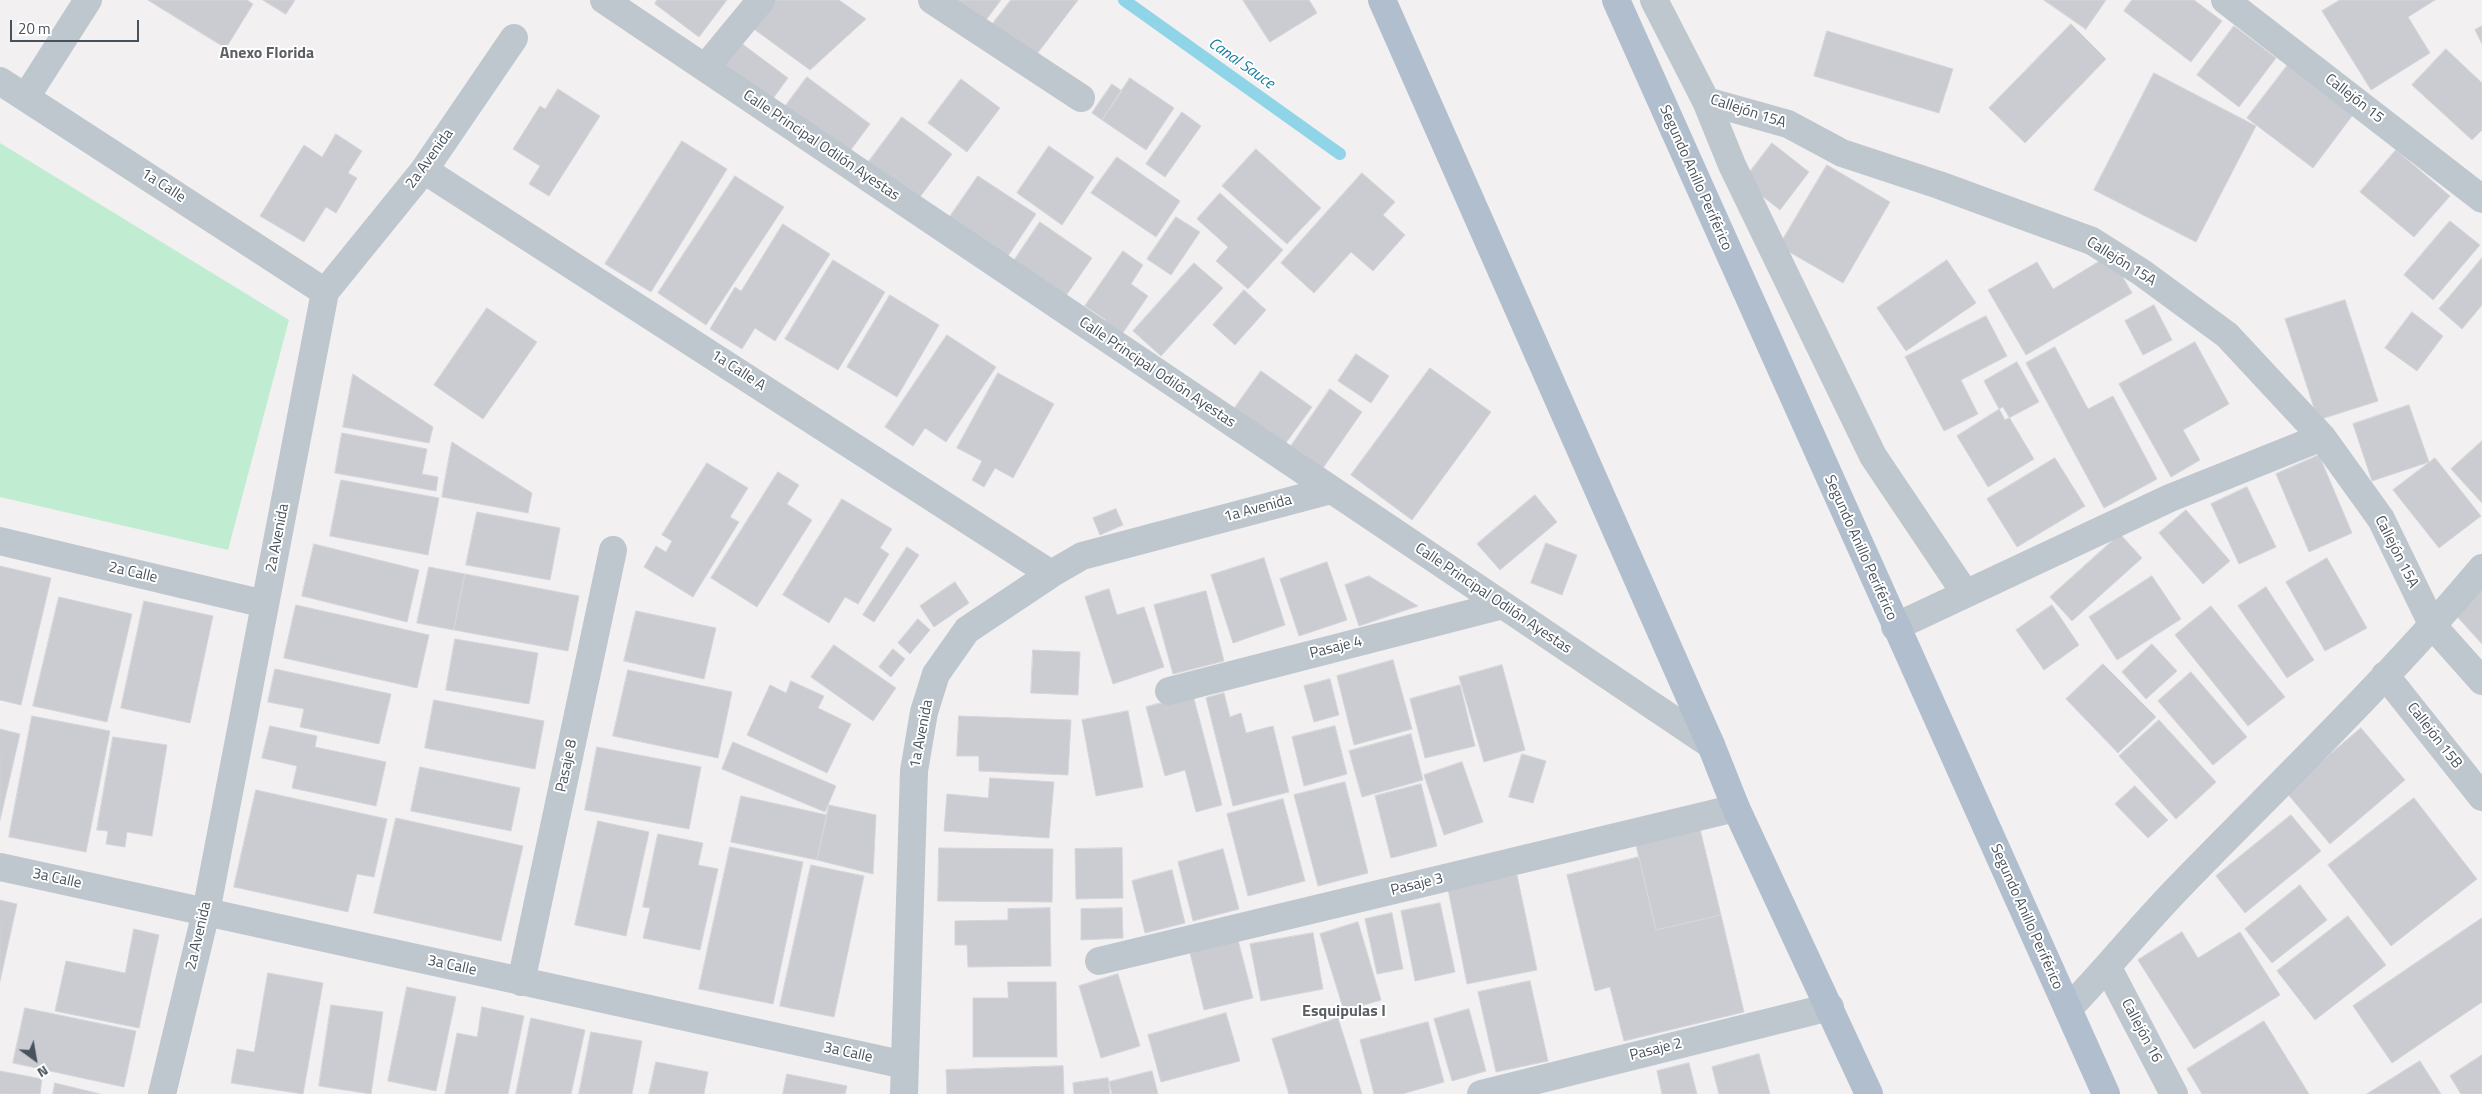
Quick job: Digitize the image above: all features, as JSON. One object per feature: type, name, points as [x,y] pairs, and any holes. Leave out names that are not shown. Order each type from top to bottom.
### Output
[{"type":"main road","points":[[1382,0],[1711,745],[1736,808],[1869,1094]]},
{"type":"main road","name":"Segundo Anillo Periférico","points":[[1616,0],[1895,628],[2106,1094]]},
{"type":"street","points":[[26,97],[88,0]]},
{"type":"street","name":"Calle Principal Odilón Ayestas","points":[[604,0],[1711,745]]},
{"type":"street","points":[[705,68],[761,0]]},
{"type":"street","points":[[932,0],[1081,98]]},
{"type":"street","name":"Callejón 15A","points":[[1654,0],[1706,101],[1788,124],[1842,153],[2092,241],[2141,272],[2227,335],[2322,437],[2381,519],[2433,626],[2482,681]]},
{"type":"street","name":"Callejón 15","points":[[2226,0],[2481,198]]},
{"type":"street","name":"2a Avenida","points":[[162,1094],[206,912],[325,292],[424,170],[514,38]]},
{"type":"street","name":"1a Calle","points":[[0,81],[325,292]]},
{"type":"street","points":[[1706,101],[1732,165],[1874,456],[1965,593]]},
{"type":"street","name":"1a Calle A","points":[[424,170],[1050,574]]},
{"type":"street","points":[[1895,628],[1965,593],[2170,498],[2322,437]]},
{"type":"street","name":"1a Avenida","points":[[904,1094],[914,771],[924,712],[936,674],[967,630],[1050,574],[1082,556],[1331,490]]},
{"type":"street","name":"2a Calle","points":[[0,541],[265,604]]},
{"type":"street","name":"Pasaje 8","points":[[522,982],[613,550]]},
{"type":"street","points":[[2068,1009],[2108,968],[2160,907],[2433,626],[2482,568]]},
{"type":"street","name":"Pasaje 4","points":[[1169,691],[1503,605]]},
{"type":"street","name":"Callejón 15B","points":[[2386,675],[2482,797]]},
{"type":"street","name":"Pasaje 3","points":[[1099,961],[1736,808]]},
{"type":"street","name":"3a Calle","points":[[0,867],[905,1065]]},
{"type":"street","name":"Callejón 16","points":[[2108,968],[2174,1094]]},
{"type":"street","name":"Pasaje 2","points":[[1481,1094],[1830,1007]]},
{"type":"green space","points":[[0,143],[289,320],[228,550],[0,497]]},
{"type":"building","points":[[148,0],[247,0],[253,4],[226,48]]},
{"type":"building","points":[[263,0],[295,0],[286,14]]},
{"type":"building","points":[[657,0],[727,0],[699,37],[655,4]]},
{"type":"building","points":[[765,0],[839,0],[866,19],[810,70],[747,24]]},
{"type":"building","points":[[951,0],[1001,0],[983,24]]},
{"type":"building","points":[[1011,0],[1078,0],[1030,63],[987,31]]},
{"type":"building","points":[[1243,0],[1309,0],[1317,13],[1270,42]]},
{"type":"building","points":[[2044,0],[2106,0],[2086,29]]},
{"type":"building","points":[[2132,0],[2194,0],[2222,21],[2191,62],[2124,11]]},
{"type":"building","points":[[2340,0],[2435,0],[2408,17],[2430,53],[2371,90],[2322,11]]},
{"type":"building","points":[[2071,24],[2106,59],[2025,143],[1989,108]]},
{"type":"building","points":[[2234,26],[2276,58],[2239,107],[2197,75]]},
{"type":"building","points":[[2482,26],[2482,44],[2475,30]]},
{"type":"building","points":[[1827,31],[1953,69],[1939,113],[1814,76]]},
{"type":"building","points":[[737,40],[788,78],[766,108],[715,70]]},
{"type":"building","points":[[2446,49],[2482,83],[2482,130],[2472,140],[2412,85]]},
{"type":"building","points":[[2290,62],[2355,112],[2313,168],[2247,118]]},
{"type":"building","points":[[2154,73],[2256,126],[2196,242],[2094,190]]},
{"type":"building","points":[[807,77],[870,124],[844,159],[781,112]]},
{"type":"building","points":[[1130,78],[1174,108],[1146,150],[1102,120]]},
{"type":"building","points":[[961,79],[1000,108],[967,152],[928,123]]},
{"type":"building","points":[[1112,84],[1122,91],[1102,120],[1092,113]]},
{"type":"building","points":[[558,89],[600,116],[549,196],[529,184],[540,166],[513,149],[540,106],[545,109]]},
{"type":"building","points":[[1182,112],[1201,126],[1165,177],[1146,164]]},
{"type":"building","points":[[902,117],[952,154],[914,205],[864,168]]},
{"type":"building","points":[[336,134],[362,151],[348,173],[357,178],[336,213],[326,207],[304,242],[260,216],[304,145],[322,157]]},
{"type":"building","points":[[682,141],[727,169],[651,292],[605,264]]},
{"type":"building","points":[[1772,143],[1809,172],[1780,210],[1743,181]]},
{"type":"building","points":[[1049,146],[1094,177],[1062,225],[1017,193]]},
{"type":"building","points":[[1256,149],[1321,208],[1287,244],[1222,186]]},
{"type":"building","points":[[2396,150],[2450,196],[2414,237],[2360,192]]},
{"type":"building","points":[[1117,157],[1180,201],[1156,237],[1091,193]]},
{"type":"building","points":[[1827,165],[1890,202],[1843,283],[1779,246]]},
{"type":"building","points":[[1362,173],[1395,202],[1383,215],[1405,235],[1373,271],[1351,252],[1314,293],[1281,263]]},
{"type":"building","points":[[735,176],[784,207],[706,325],[658,293]]},
{"type":"building","points":[[978,176],[1036,214],[998,271],[940,231]]},
{"type":"building","points":[[1220,193],[1283,250],[1248,289],[1216,261],[1228,247],[1197,219]]},
{"type":"building","points":[[1176,217],[1200,232],[1171,275],[1147,259]]},
{"type":"building","points":[[2450,221],[2480,245],[2433,300],[2404,275]]},
{"type":"building","points":[[1040,222],[1092,258],[1061,303],[1009,268]]},
{"type":"building","points":[[783,224],[830,254],[775,341],[755,328],[742,349],[710,329],[735,287],[741,291]]},
{"type":"building","points":[[1123,251],[1143,265],[1131,284],[1148,296],[1120,337],[1102,325],[1106,320],[1085,306]]},
{"type":"building","points":[[2110,255],[2132,293],[2026,355],[1988,290],[2037,262],[2053,289]]},
{"type":"building","points":[[2482,258],[2482,305],[2462,329],[2439,309]]},
{"type":"building","points":[[833,260],[885,292],[838,370],[785,339]]},
{"type":"building","points":[[1947,260],[1976,303],[1906,351],[1877,308]]},
{"type":"building","points":[[1194,263],[1223,288],[1161,356],[1133,331]]},
{"type":"building","points":[[1244,290],[1266,310],[1235,345],[1213,325]]},
{"type":"building","points":[[890,295],[939,325],[897,397],[847,367]]},
{"type":"building","points":[[2345,300],[2378,401],[2318,420],[2285,319]]},
{"type":"building","points":[[2154,305],[2172,340],[2143,355],[2125,321]]},
{"type":"building","points":[[487,308],[537,342],[483,419],[434,385]]},
{"type":"building","points":[[2412,312],[2443,336],[2417,371],[2385,348]]},
{"type":"building","points":[[1986,316],[2007,356],[1961,380],[1978,414],[1944,431],[1905,357]]},
{"type":"building","points":[[947,335],[996,367],[946,442],[925,428],[913,446],[885,427]]},
{"type":"building","points":[[2195,342],[2229,404],[2183,430],[2200,460],[2171,477],[2119,384]]},
{"type":"building","points":[[2055,347],[2088,409],[2113,396],[2157,479],[2104,508],[2026,363]]},
{"type":"building","points":[[1356,354],[1389,376],[1371,403],[1338,381]]},
{"type":"building","points":[[2017,362],[2039,402],[2005,420],[1984,381]]},
{"type":"building","points":[[1430,368],[1491,412],[1412,520],[1351,475]]},
{"type":"building","points":[[1261,371],[1312,407],[1280,451],[1229,416]]},
{"type":"building","points":[[998,373],[1054,404],[1013,478],[995,468],[984,487],[972,480],[982,461],[957,448]]},
{"type":"building","points":[[353,374],[433,427],[429,443],[343,427]]},
{"type":"building","points":[[1330,389],[1362,412],[1323,468],[1291,446]]},
{"type":"building","points":[[2409,405],[2429,462],[2372,481],[2353,424]]},
{"type":"building","points":[[2003,407],[2034,459],[1988,487],[1957,436]]},
{"type":"building","points":[[342,433],[427,449],[422,474],[438,477],[436,491],[335,473]]},
{"type":"building","points":[[2482,441],[2482,503],[2451,469]]},
{"type":"building","points":[[452,442],[532,493],[528,513],[442,497]]},
{"type":"building","points":[[2319,455],[2352,533],[2309,552],[2276,474]]},
{"type":"building","points":[[2055,458],[2085,506],[2017,547],[1987,499]]},
{"type":"building","points":[[2435,458],[2481,516],[2439,548],[2393,490]]},
{"type":"building","points":[[707,463],[748,488],[730,517],[739,522],[693,597],[644,567],[656,546],[666,552],[672,541],[662,535]]},
{"type":"building","points":[[778,472],[799,485],[787,504],[812,520],[757,607],[711,578]]},
{"type":"building","points":[[341,480],[439,498],[428,555],[330,536]]},
{"type":"building","points":[[2247,487],[2276,547],[2239,564],[2211,504]]},
{"type":"building","points":[[1535,495],[1557,522],[1500,570],[1477,544]]},
{"type":"building","points":[[842,499],[892,529],[880,548],[889,554],[858,604],[845,597],[829,623],[783,595]]},
{"type":"building","points":[[1116,509],[1123,525],[1100,535],[1093,518]]},
{"type":"building","points":[[2186,510],[2230,561],[2203,584],[2159,533]]},
{"type":"building","points":[[477,512],[560,528],[550,580],[466,565]]},
{"type":"building","points":[[2120,534],[2142,558],[2072,621],[2050,597]]},
{"type":"building","points":[[1546,543],[1577,555],[1562,595],[1531,583]]},
{"type":"building","points":[[314,544],[419,570],[407,622],[302,596]]},
{"type":"building","points":[[907,547],[919,555],[874,622],[863,615]]},
{"type":"building","points":[[1264,558],[1285,625],[1233,643],[1211,575]]},
{"type":"building","points":[[2327,558],[2367,628],[2325,651],[2286,582]]},
{"type":"building","points":[[1327,562],[1347,620],[1299,636],[1280,579]]},
{"type":"building","points":[[0,566],[51,578],[21,705],[0,700]]},
{"type":"building","points":[[429,567],[465,574],[454,630],[417,623]]},
{"type":"building","points":[[465,574],[579,596],[568,651],[454,630]]},
{"type":"building","points":[[1369,576],[1418,606],[1359,626],[1345,585]]},
{"type":"building","points":[[2152,576],[2181,619],[2117,660],[2089,617]]},
{"type":"building","points":[[955,582],[969,603],[934,627],[920,606]]},
{"type":"building","points":[[2482,585],[2482,644],[2452,611]]},
{"type":"building","points":[[2266,587],[2314,660],[2287,678],[2238,606]]},
{"type":"building","points":[[1109,589],[1117,615],[1144,607],[1164,667],[1113,684],[1085,597]]},
{"type":"building","points":[[1206,591],[1224,661],[1173,674],[1154,605]]},
{"type":"building","points":[[59,597],[132,614],[107,722],[33,706]]},
{"type":"building","points":[[144,601],[213,616],[190,723],[121,708]]},
{"type":"building","points":[[296,605],[429,635],[417,688],[284,658]]},
{"type":"building","points":[[2052,605],[2079,645],[2044,670],[2016,630]]},
{"type":"building","points":[[2211,606],[2285,697],[2248,726],[2175,635]]},
{"type":"building","points":[[636,611],[716,628],[704,679],[624,661]]},
{"type":"building","points":[[918,619],[930,630],[910,654],[898,643]]},
{"type":"building","points":[[455,639],[538,653],[529,704],[446,690]]},
{"type":"building","points":[[2152,644],[2177,671],[2146,699],[2122,672]]},
{"type":"building","points":[[834,645],[896,688],[873,721],[811,677]]},
{"type":"building","points":[[893,649],[905,659],[891,677],[879,667]]},
{"type":"building","points":[[1033,650],[1080,652],[1078,695],[1031,693]]},
{"type":"building","points":[[1393,660],[1412,729],[1354,745],[1337,676]]},
{"type":"building","points":[[2103,664],[2156,717],[2118,753],[2066,699]]},
{"type":"building","points":[[1502,665],[1525,750],[1484,762],[1459,677]]},
{"type":"building","points":[[275,669],[391,694],[379,744],[300,727],[304,709],[268,702]]},
{"type":"building","points":[[628,670],[732,692],[718,758],[613,736]]},
{"type":"building","points":[[2191,672],[2247,737],[2213,765],[2158,701]]},
{"type":"building","points":[[1330,679],[1339,715],[1314,722],[1304,686]]},
{"type":"building","points":[[791,681],[824,696],[818,708],[851,724],[827,773],[747,735],[770,685],[786,693]]},
{"type":"building","points":[[1460,685],[1475,746],[1425,758],[1410,699]]},
{"type":"building","points":[[1224,693],[1230,717],[1241,713],[1246,733],[1273,726],[1289,792],[1233,806],[1206,698]]},
{"type":"building","points":[[1193,695],[1222,805],[1196,812],[1185,770],[1165,776],[1146,707]]},
{"type":"building","points":[[434,700],[544,721],[535,769],[425,748]]},
{"type":"building","points":[[1128,711],[1143,787],[1096,796],[1082,720]]},
{"type":"building","points":[[32,716],[110,731],[86,852],[9,837]]},
{"type":"building","points":[[959,716],[1071,720],[1068,775],[979,771],[979,756],[957,756]]},
{"type":"building","points":[[2159,720],[2216,782],[2176,819],[2119,756]]},
{"type":"building","points":[[270,726],[317,736],[315,747],[386,762],[376,806],[292,788],[297,766],[262,758]]},
{"type":"building","points":[[1335,726],[1347,774],[1304,786],[1292,737]]},
{"type":"building","points":[[2361,728],[2405,780],[2330,844],[2286,792]]},
{"type":"building","points":[[0,729],[20,734],[0,820]]},
{"type":"building","points":[[1411,734],[1423,780],[1362,797],[1349,751]]},
{"type":"building","points":[[113,737],[167,745],[152,836],[127,832],[125,847],[106,844],[108,831],[97,830]]},
{"type":"building","points":[[733,742],[836,786],[825,812],[722,769]]},
{"type":"building","points":[[597,747],[701,767],[689,829],[585,810]]},
{"type":"building","points":[[1522,754],[1546,761],[1533,803],[1509,797]]},
{"type":"building","points":[[1462,762],[1483,822],[1444,835],[1424,775]]},
{"type":"building","points":[[420,767],[520,788],[511,831],[411,811]]},
{"type":"building","points":[[990,778],[1054,782],[1049,838],[944,831],[947,794],[988,798]]},
{"type":"building","points":[[1345,782],[1368,873],[1318,886],[1294,795]]},
{"type":"building","points":[[1421,784],[1437,846],[1391,858],[1375,796]]},
{"type":"building","points":[[2135,786],[2168,820],[2148,838],[2115,804]]},
{"type":"building","points":[[256,790],[387,819],[374,877],[357,874],[348,912],[234,887]]},
{"type":"building","points":[[741,796],[827,815],[817,860],[731,842]]},
{"type":"building","points":[[2414,798],[2477,879],[2391,946],[2328,865]]},
{"type":"building","points":[[1283,799],[1305,881],[1248,896],[1227,814]]},
{"type":"building","points":[[829,805],[876,815],[873,874],[817,860]]},
{"type":"building","points":[[2291,815],[2321,851],[2245,913],[2216,876]]},
{"type":"building","points":[[396,818],[523,846],[501,941],[374,913]]},
{"type":"building","points":[[598,821],[649,832],[626,936],[575,925]]},
{"type":"building","points":[[1699,825],[1721,915],[1656,930],[1635,841]]},
{"type":"building","points":[[658,834],[703,843],[698,865],[718,869],[700,950],[643,938],[650,908],[643,907]]},
{"type":"building","points":[[730,847],[803,862],[773,1004],[699,989]]},
{"type":"building","points":[[939,848],[1053,849],[1052,902],[938,901]]},
{"type":"building","points":[[1122,848],[1123,898],[1076,899],[1075,849]]},
{"type":"building","points":[[1223,849],[1239,909],[1193,921],[1178,862]]},
{"type":"building","points":[[1639,857],[1656,930],[1721,915],[1744,1012],[1624,1041],[1610,987],[1595,991],[1567,875]]},
{"type":"building","points":[[811,865],[864,876],[834,1017],[780,1006]]},
{"type":"building","points":[[1172,870],[1185,923],[1145,933],[1132,881]]},
{"type":"building","points":[[1517,875],[1537,970],[1467,984],[1448,889]]},
{"type":"building","points":[[2300,885],[2327,920],[2272,963],[2245,929]]},
{"type":"building","points":[[0,900],[17,904],[0,981]]},
{"type":"building","points":[[1440,903],[1455,972],[1415,981],[1401,911]]},
{"type":"building","points":[[1050,908],[1051,966],[968,967],[967,945],[955,945],[955,921],[1008,920],[1008,909]]},
{"type":"building","points":[[1122,908],[1123,938],[1081,940],[1081,909]]},
{"type":"building","points":[[1392,913],[1403,969],[1377,974],[1365,919]]},
{"type":"building","points":[[2348,916],[2386,965],[2315,1020],[2277,971]]},
{"type":"building","points":[[2482,918],[2482,1002],[2392,1063],[2353,1006]]},
{"type":"building","points":[[1358,922],[1381,1000],[1344,1011],[1320,934]]},
{"type":"building","points":[[134,929],[159,935],[139,1028],[55,1011],[66,961],[125,973]]},
{"type":"building","points":[[2182,932],[2198,958],[2240,932],[2280,995],[2194,1049],[2138,960]]},
{"type":"building","points":[[1313,933],[1323,989],[1261,1001],[1250,944]]},
{"type":"building","points":[[1238,940],[1253,998],[1204,1010],[1190,953]]},
{"type":"building","points":[[268,973],[323,983],[303,1094],[231,1083],[237,1049],[254,1052]]},
{"type":"building","points":[[1118,974],[1140,1046],[1101,1058],[1079,986]]},
{"type":"building","points":[[1530,981],[1548,1061],[1496,1072],[1478,992]]},
{"type":"building","points":[[1008,982],[1056,982],[1057,1057],[973,1057],[973,998],[1008,998]]},
{"type":"building","points":[[407,987],[456,997],[436,1091],[388,1081]]},
{"type":"building","points":[[331,1005],[383,1012],[371,1094],[319,1086]]},
{"type":"building","points":[[482,1007],[524,1016],[508,1094],[445,1094],[457,1033],[477,1037]]},
{"type":"building","points":[[25,1008],[136,1031],[124,1087],[13,1063]]},
{"type":"building","points":[[1469,1009],[1486,1071],[1452,1081],[1434,1019]]},
{"type":"building","points":[[1226,1013],[1240,1061],[1161,1082],[1148,1035]]},
{"type":"building","points":[[531,1018],[585,1030],[571,1094],[516,1094]]},
{"type":"building","points":[[1338,1018],[1362,1094],[1289,1094],[1272,1039]]},
{"type":"building","points":[[2264,1021],[2309,1094],[2202,1094],[2187,1069]]},
{"type":"building","points":[[1428,1022],[1444,1082],[1402,1094],[1374,1094],[1360,1040]]},
{"type":"building","points":[[591,1032],[642,1041],[632,1094],[579,1094]]},
{"type":"building","points":[[1759,1054],[1770,1094],[1719,1094],[1712,1067]]},
{"type":"building","points":[[2482,1055],[2482,1094],[2461,1094],[2450,1076]]},
{"type":"building","points":[[2420,1061],[2441,1094],[2367,1094]]},
{"type":"building","points":[[656,1062],[708,1072],[704,1094],[649,1094]]},
{"type":"building","points":[[1689,1063],[1697,1094],[1662,1094],[1657,1071]]},
{"type":"building","points":[[1063,1066],[1064,1094],[947,1094],[946,1070]]},
{"type":"building","points":[[0,1071],[42,1079],[40,1094],[0,1094]]},
{"type":"building","points":[[1152,1071],[1158,1094],[1112,1094],[1109,1082]]},
{"type":"building","points":[[787,1074],[847,1086],[845,1094],[783,1094]]},
{"type":"building","points":[[1108,1078],[1110,1094],[1074,1094],[1073,1083]]},
{"type":"building","points":[[55,1083],[100,1094],[53,1094]]},
{"type":"waterway","name":"Canal Sauce","points":[[1124,0],[1340,154]]},
{"type":"district","name":"Anexo Florida","points":[[267,54]]},
{"type":"district","name":"Esquipulas I","points":[[1344,1012]]}]
